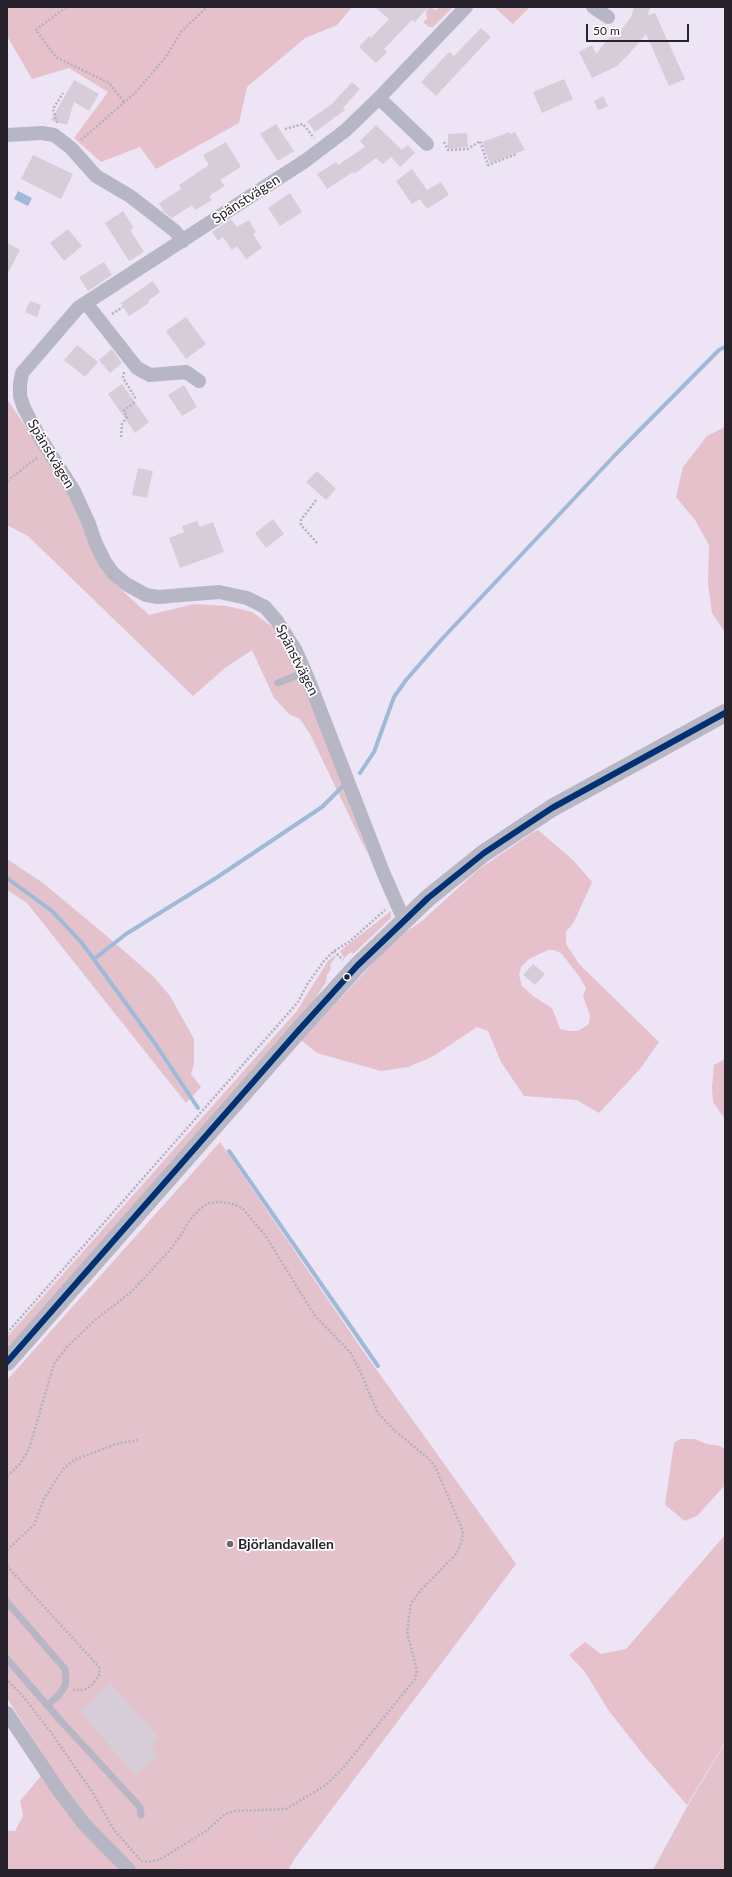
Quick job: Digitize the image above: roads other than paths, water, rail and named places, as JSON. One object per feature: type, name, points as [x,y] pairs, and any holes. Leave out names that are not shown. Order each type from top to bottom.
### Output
[{"type":"street","name":"Spänstvägen","points":[[406,918],[400,911],[296,651],[277,621],[265,607],[247,598],[218,592],[158,597],[146,595],[126,584],[113,573],[105,562],[96,544],[89,524],[74,491],[47,449],[24,408],[13,382],[74,312],[129,274],[183,241],[305,160],[346,130],[379,98],[466,7]]},
{"type":"street","points":[[593,7],[608,17]]},
{"type":"street","points":[[379,98],[427,144]]},
{"type":"street","points":[[7,135],[42,133],[54,135],[72,148],[96,176],[130,196],[175,231],[183,241]]},
{"type":"street","points":[[86,303],[137,368],[150,375],[186,372],[199,381]]},
{"type":"street","points":[[7,1362],[298,1031],[357,966],[406,918],[468,864],[512,833],[592,785],[725,713]]},
{"type":"street","points":[[7,1713],[59,1791],[84,1824],[129,1870]]},
{"type":"lane","points":[[278,683],[305,672]]},
{"type":"lane","points":[[7,1602],[61,1663],[66,1674],[65,1686],[58,1696],[47,1705]]},
{"type":"lane","points":[[7,1659],[47,1705],[140,1806],[141,1814]]},
{"type":"water","points":[[18,191],[32,198],[28,206],[14,199]]},
{"type":"waterway","points":[[360,773],[374,752],[394,697],[406,680],[441,640],[617,453],[719,350],[725,347]]},
{"type":"waterway","points":[[94,959],[126,934],[216,878],[322,807],[342,787]]},
{"type":"waterway","points":[[7,878],[52,911],[82,943],[156,1045],[198,1108]]},
{"type":"waterway","points":[[229,1151],[378,1366]]},
{"type":"place","name":"Björlandavallen","points":[[230,1544]]}]
